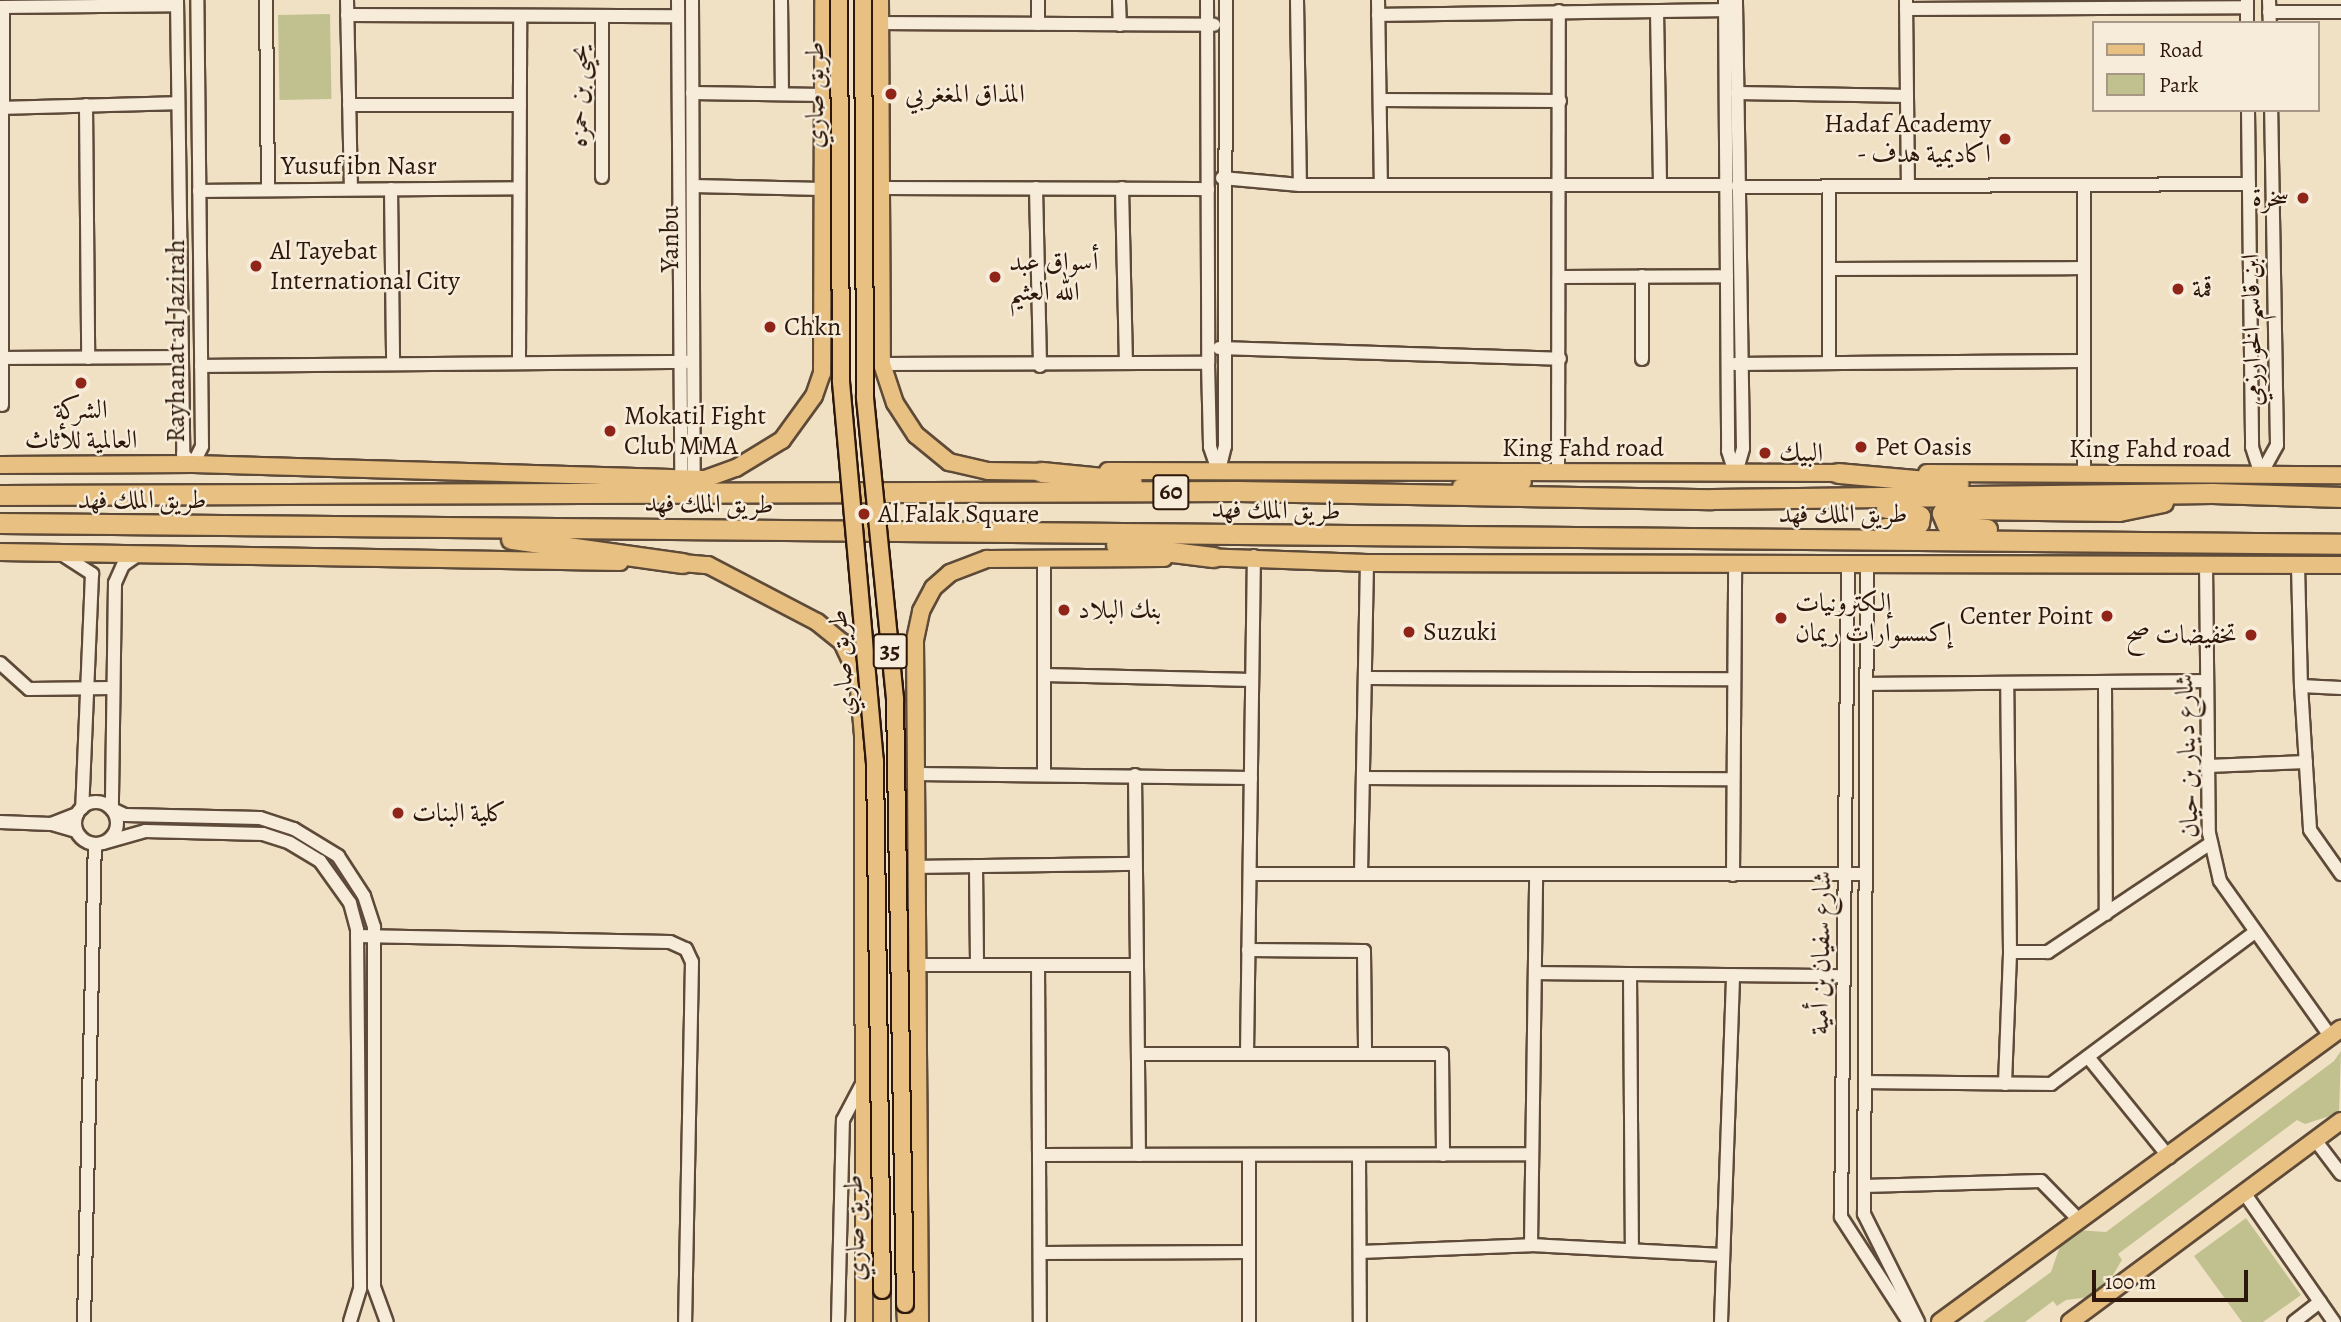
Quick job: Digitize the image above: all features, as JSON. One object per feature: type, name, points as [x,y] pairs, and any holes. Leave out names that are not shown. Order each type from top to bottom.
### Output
[{"type":"highway","points":[[1041,472],[1238,491]]},
{"type":"highway","points":[[1838,473],[2072,494]]},
{"type":"highway","name":"طريق الملك فهد","points":[[0,493],[1238,491],[1712,499],[2212,493],[2341,497]]},
{"type":"highway","points":[[2192,542],[1970,529],[1947,525],[1942,513],[1956,509],[2119,511],[2212,493]]},
{"type":"highway","points":[[1636,539],[1694,532],[1909,528],[1919,523],[1920,516],[1905,508],[1757,505],[1712,499]]},
{"type":"highway","name":"طريق الملك فهد","points":[[0,526],[2341,544]]},
{"type":"highway","points":[[434,528],[682,563]]},
{"type":"highway","points":[[1025,534],[1213,557]]},
{"type":"main road","points":[[0,465],[193,464],[693,478],[736,468],[782,440],[814,396],[825,336],[823,0]]},
{"type":"main road","name":"طريق صاري","points":[[839,0],[841,382],[875,761],[882,1322]]},
{"type":"main road","name":"طريق صاري","points":[[863,0],[865,398],[895,699],[905,1322]]},
{"type":"main road","points":[[880,0],[882,365]]},
{"type":"main road","name":"King Fahd road","points":[[882,365],[900,412],[932,451],[968,469],[1041,472],[1219,470],[2341,475]]},
{"type":"main road","name":"طريق الملك فهد","points":[[1392,492],[1644,473]]},
{"type":"main road","points":[[0,552],[708,565],[746,582],[817,622],[842,642],[858,677],[863,735],[864,1322]]},
{"type":"main road","name":"طريق الملك فهد","points":[[920,1322],[915,640],[921,611],[933,588],[950,573],[987,559],[1254,556],[1367,563],[2341,565]]},
{"type":"main road","points":[[1940,1322],[2169,1157],[2336,1032]]},
{"type":"main road","points":[[2070,1322],[2341,1121]]},
{"type":"street","name":"Rayhanat al Jazirah","points":[[177,2],[183,454],[193,464],[202,446],[197,0]]},
{"type":"street","points":[[267,0],[268,190]]},
{"type":"street","points":[[347,0],[351,189]]},
{"type":"street","name":"Yanbu","points":[[678,0],[687,362],[693,478]]},
{"type":"street","name":"Yanbu","points":[[687,362],[693,186],[692,0]]},
{"type":"street","points":[[781,0],[782,94]]},
{"type":"street","points":[[1038,0],[1038,24]]},
{"type":"street","points":[[1119,0],[1120,25]]},
{"type":"street","points":[[1207,0],[1210,447],[1219,470]]},
{"type":"street","points":[[1219,470],[1225,446],[1222,178],[1226,0]]},
{"type":"street","points":[[1297,0],[1300,185]]},
{"type":"street","points":[[1378,0],[1381,185]]},
{"type":"street","points":[[1735,473],[1728,451],[1727,276],[1737,93],[1737,0]]},
{"type":"street","points":[[2,405],[1,7],[177,2]]},
{"type":"street","points":[[1909,185],[1906,4],[2247,4]]},
{"type":"street","points":[[1378,15],[1469,7],[1657,11],[1725,5],[1743,448],[1735,473]]},
{"type":"street","points":[[1558,473],[1561,276],[1559,11]]},
{"type":"street","points":[[1657,11],[1660,185]]},
{"type":"street","points":[[2269,12],[2341,12]]},
{"type":"street","points":[[347,15],[678,16]]},
{"type":"street","points":[[519,363],[520,16]]},
{"type":"street","name":"يحيى بن حمزه","points":[[602,16],[602,177]]},
{"type":"street","points":[[880,23],[1225,25]]},
{"type":"street","points":[[692,93],[824,95]]},
{"type":"street","points":[[1737,93],[1907,96]]},
{"type":"street","points":[[1380,100],[1559,101]]},
{"type":"street","points":[[1,108],[178,103]]},
{"type":"street","points":[[349,105],[520,105]]},
{"type":"street","points":[[86,106],[88,358]]},
{"type":"street","name":"ابن قاسم الخوارزمي","points":[[2248,112],[2252,447],[2261,474]]},
{"type":"street","name":"ابن قاسم الخوارزمي","points":[[2261,474],[2277,444],[2271,112]]},
{"type":"street","points":[[1222,178],[1300,185],[1909,185],[2084,188],[2249,184]]},
{"type":"street","points":[[693,186],[823,189]]},
{"type":"street","points":[[1829,186],[1829,363]]},
{"type":"street","name":"Yusuf ibn Nasr","points":[[199,191],[519,188]]},
{"type":"street","points":[[881,188],[1208,189]]},
{"type":"street","points":[[1036,188],[1040,366]]},
{"type":"street","points":[[1122,188],[1126,363]]},
{"type":"street","points":[[2084,188],[2081,361],[2084,473]]},
{"type":"street","points":[[391,189],[393,364]]},
{"type":"street","points":[[1829,269],[2083,268]]},
{"type":"street","points":[[1561,276],[1727,276]]},
{"type":"street","points":[[1642,276],[1642,359]]},
{"type":"street","points":[[1208,347],[1560,359]]},
{"type":"street","points":[[1,358],[182,358]]},
{"type":"street","points":[[1727,364],[2081,361]]},
{"type":"street","points":[[201,366],[687,362]]},
{"type":"street","points":[[882,365],[1208,363]]},
{"type":"street","points":[[60,553],[92,574],[88,690],[76,831]]},
{"type":"street","points":[[84,1322],[99,844],[117,824],[112,809],[111,688],[115,583],[123,565],[139,554]]},
{"type":"street","points":[[1247,1054],[1254,556]]},
{"type":"street","points":[[1044,559],[1044,775]]},
{"type":"street","points":[[1362,874],[1367,563]]},
{"type":"street","points":[[1733,875],[1735,564]]},
{"type":"street","name":"شارع سفيان بن أمية","points":[[1848,564],[1841,1217],[1909,1322]]},
{"type":"street","name":"شارع سفيان بن أمية","points":[[1867,564],[1864,1214],[1918,1322]]},
{"type":"street","name":"شارع دينار بن حيان","points":[[2206,565],[2211,843],[2220,881],[2255,932],[2336,1032]]},
{"type":"street","points":[[2298,565],[2301,686],[2310,830],[2339,866]]},
{"type":"street","points":[[0,663],[29,689],[111,688]]},
{"type":"street","points":[[1044,675],[1252,680]]},
{"type":"street","points":[[1365,678],[1734,679]]},
{"type":"street","points":[[1866,684],[2007,685],[2207,681]]},
{"type":"street","points":[[2105,683],[2106,914]]},
{"type":"street","points":[[2005,1084],[2010,952],[2007,685]]},
{"type":"street","points":[[2301,686],[2341,688]]},
{"type":"street","points":[[2208,766],[2306,762]]},
{"type":"street","points":[[916,774],[1251,778]]},
{"type":"street","points":[[1135,775],[1139,1155]]},
{"type":"street","points":[[1363,778],[1734,779]]},
{"type":"street","points":[[51,824],[97,802],[125,815],[260,818],[301,832],[338,856],[364,896],[374,936],[374,1287],[387,1322]]},
{"type":"street","points":[[0,822],[51,824],[76,831],[99,844],[145,831],[190,830],[263,834],[290,843],[320,860],[339,884],[350,903],[357,936],[360,1289],[350,1322]]},
{"type":"street","points":[[2010,952],[2048,952],[2211,843]]},
{"type":"street","points":[[917,867],[1135,864]]},
{"type":"street","points":[[976,866],[977,965]]},
{"type":"street","points":[[1250,874],[1866,874]]},
{"type":"street","points":[[1531,1245],[1536,875]]},
{"type":"street","points":[[1864,1082],[2051,1084],[2255,932]]},
{"type":"street","points":[[357,936],[670,942],[686,949],[692,962],[685,1322]]},
{"type":"street","points":[[1248,950],[1364,951],[1365,1054]]},
{"type":"street","points":[[918,965],[1137,965]]},
{"type":"street","points":[[1038,965],[1042,1155],[1040,1322]]},
{"type":"street","points":[[1536,972],[1843,976]]},
{"type":"street","points":[[1630,974],[1632,1250]]},
{"type":"street","points":[[1721,1322],[1732,975]]},
{"type":"street","points":[[1138,1054],[1442,1054],[1443,1155]]},
{"type":"street","points":[[2088,1057],[2169,1157]]},
{"type":"street","points":[[838,1322],[843,1120],[863,1082]]},
{"type":"street","points":[[357,1139],[373,1139]]},
{"type":"street","points":[[2316,1141],[2341,1174]]},
{"type":"street","points":[[1042,1155],[1532,1154]]},
{"type":"street","points":[[1249,1156],[1249,1322]]},
{"type":"street","points":[[1359,1156],[1360,1322]]},
{"type":"street","points":[[1864,1186],[2041,1181],[2080,1220]]},
{"type":"street","points":[[2245,1194],[2334,1322]]},
{"type":"street","points":[[1360,1252],[1531,1245],[1723,1255]]},
{"type":"street","points":[[1041,1253],[1249,1252]]},
{"type":"street","points":[[2294,1322],[2320,1302]]},
{"type":"green space","points":[[330,14],[331,99],[279,100],[278,15]]},
{"type":"green space","points":[[2341,1051],[2339,1113],[2305,1124],[2297,1120],[2118,1254],[2122,1260],[2110,1280],[2090,1297],[2066,1300],[2057,1306],[2053,1301],[2025,1322],[1983,1322],[2051,1272],[2060,1246],[2077,1230],[2106,1232],[2334,1061]]},
{"type":"green space","points":[[2246,1218],[2301,1295],[2263,1322],[2242,1322],[2194,1256]]},
{"type":"place","name":"المذاق المغغربي","points":[[891,94]]},
{"type":"place","name":"Hadaf Academy - اكاديمية هدف","points":[[2005,139]]},
{"type":"place","name":"سخرة","points":[[2303,198]]},
{"type":"place","name":"Al Tayebat International City","points":[[256,266]]},
{"type":"place","name":"أسواق عبد الله العثيم","points":[[995,277]]},
{"type":"place","name":"قمة","points":[[2178,289]]},
{"type":"place","name":"Chkn","points":[[770,327]]},
{"type":"place","name":"الشركة العالمية للأثاث","points":[[81,383]]},
{"type":"place","name":"Mokatil Fight Club MMA","points":[[610,431]]},
{"type":"place","name":"Pet Oasis","points":[[1861,447]]},
{"type":"place","name":"البيك","points":[[1765,453]]},
{"type":"place","name":"Al Falak Square","points":[[864,514]]},
{"type":"place","name":"بنك البلاد","points":[[1064,610]]},
{"type":"place","name":"Center Point","points":[[2107,616]]},
{"type":"place","name":"إلكترونيات إكسسوارات ريمان","points":[[1781,618]]},
{"type":"place","name":"Suzuki","points":[[1409,632]]},
{"type":"place","name":"تخفيضات صح","points":[[2251,635]]},
{"type":"place","name":"كلية البنات","points":[[398,813]]}]
